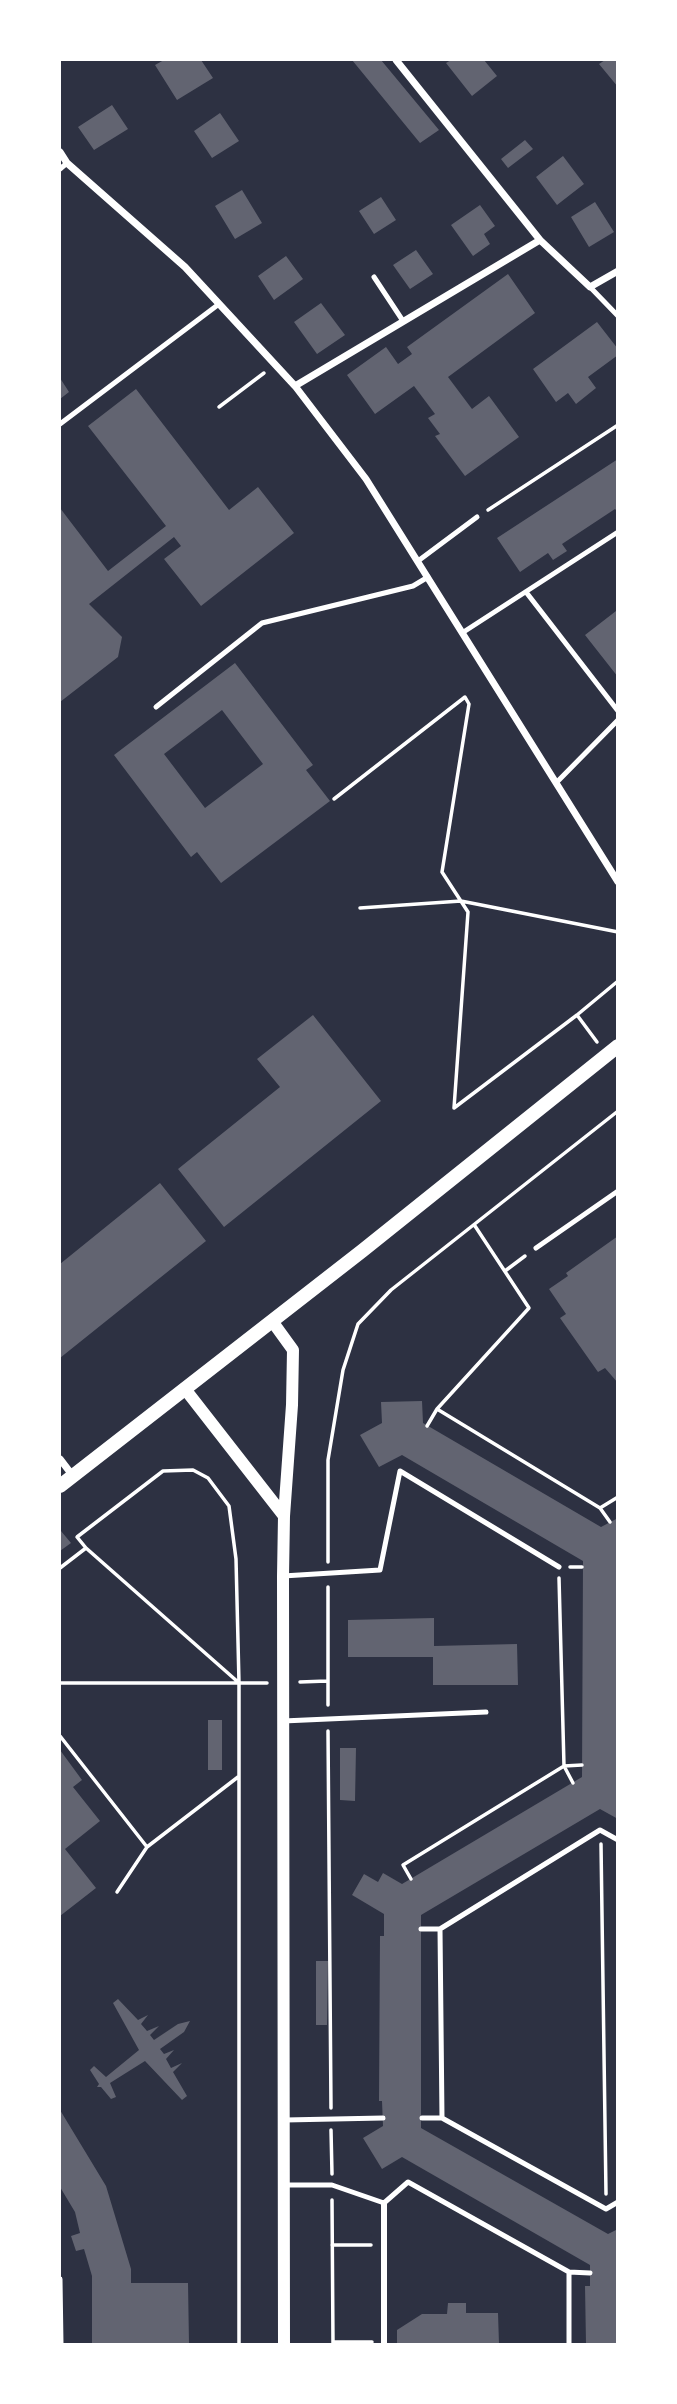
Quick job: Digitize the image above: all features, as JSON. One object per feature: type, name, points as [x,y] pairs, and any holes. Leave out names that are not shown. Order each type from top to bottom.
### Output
[{"type":"main road","points":[[60,1486],[612,1051]]},
{"type":"street","points":[[396,60],[540,240],[590,287],[618,271]]},
{"type":"street","points":[[60,152],[67,163],[185,267],[295,386],[366,479],[618,881]]},
{"type":"street","points":[[295,386],[540,240]]},
{"type":"street","points":[[272,1321],[293,1350],[283,1576],[284,2344]]},
{"type":"street","points":[[184,1389],[284,1516]]},
{"type":"street","points":[[60,1459],[73,1476]]},
{"type":"street","points":[[384,2203],[384,2343]]},
{"type":"lane","points":[[60,169],[67,163]]},
{"type":"lane","points":[[374,277],[403,321]]},
{"type":"lane","points":[[590,287],[618,316]]},
{"type":"lane","points":[[60,424],[219,304]]},
{"type":"lane","points":[[418,561],[477,517]]},
{"type":"lane","points":[[462,633],[618,532]]},
{"type":"lane","points":[[156,707],[262,623],[413,586],[428,577]]},
{"type":"lane","points":[[526,592],[618,711]]},
{"type":"lane","points":[[556,783],[618,720]]},
{"type":"lane","points":[[536,1248],[618,1191]]},
{"type":"lane","points":[[283,1576],[380,1570],[401,1471],[559,1567]]},
{"type":"lane","points":[[283,1721],[486,1712]]},
{"type":"lane","points":[[421,1929],[440,1929],[600,1830],[618,1840]]},
{"type":"lane","points":[[440,1929],[442,2118]]},
{"type":"lane","points":[[285,2120],[383,2118]]},
{"type":"lane","points":[[422,2118],[442,2118],[606,2209],[618,2202]]},
{"type":"lane","points":[[285,2185],[332,2185],[384,2203],[408,2182],[569,2272],[590,2273]]},
{"type":"lane","points":[[569,2272],[569,2344]]},
{"type":"lane","points":[[60,2279],[61,2344]]},
{"type":"path","points":[[219,407],[269,370]]},
{"type":"path","points":[[477,517],[618,425]]},
{"type":"path","points":[[334,799],[465,698],[469,704],[442,872],[468,912],[454,1108],[618,981]]},
{"type":"path","points":[[360,908],[461,901],[618,932]]},
{"type":"path","points":[[577,1015],[612,1051]]},
{"type":"path","points":[[384,2343],[333,2343],[328,1460],[343,1370],[358,1324],[391,1290],[618,1111]]},
{"type":"path","points":[[427,1426],[437,1409],[529,1308],[475,1226]]},
{"type":"path","points":[[505,1271],[536,1248]]},
{"type":"path","points":[[437,1409],[600,1508],[610,1522]]},
{"type":"path","points":[[239,1683],[86,1548],[77,1537],[163,1471],[193,1470],[208,1478],[229,1506],[236,1559],[239,1683],[239,2344]]},
{"type":"path","points":[[600,1508],[618,1497]]},
{"type":"path","points":[[60,1568],[86,1548]]},
{"type":"path","points":[[559,1567],[564,1766],[573,1783]]},
{"type":"path","points":[[60,1683],[328,1681]]},
{"type":"path","points":[[60,1736],[147,1847]]},
{"type":"path","points":[[411,1879],[402,1865],[564,1766],[582,1765]]},
{"type":"path","points":[[117,1892],[147,1847],[239,1776]]},
{"type":"path","points":[[600,1830],[606,2209]]},
{"type":"path","points":[[332,2245],[384,2245]]},
{"type":"building","points":[[164,60],[201,60],[213,78],[177,100],[155,65]]},
{"type":"building","points":[[352,60],[381,60],[439,130],[420,143]]},
{"type":"building","points":[[451,60],[484,60],[497,76],[472,96],[446,63]]},
{"type":"building","points":[[605,60],[618,60],[618,87],[599,64]]},
{"type":"building","points":[[112,105],[128,129],[94,150],[78,127]]},
{"type":"building","points":[[220,113],[239,141],[212,158],[194,131]]},
{"type":"building","points":[[525,140],[533,149],[508,168],[501,159]]},
{"type":"building","points":[[563,156],[584,184],[557,205],[536,177]]},
{"type":"building","points":[[242,190],[262,223],[235,239],[215,206]]},
{"type":"building","points":[[381,197],[396,220],[374,234],[359,211]]},
{"type":"building","points":[[595,202],[614,232],[589,247],[571,217]]},
{"type":"building","points":[[480,205],[495,226],[484,234],[490,244],[473,256],[451,225]]},
{"type":"building","points":[[416,250],[433,274],[410,289],[393,265]]},
{"type":"building","points":[[286,256],[303,279],[274,300],[258,276]]},
{"type":"building","points":[[508,274],[535,313],[448,377],[472,409],[489,396],[519,437],[465,476],[435,436],[440,434],[428,418],[435,414],[414,386],[375,414],[347,375],[386,347],[398,364],[412,354],[407,347]]},
{"type":"building","points":[[321,303],[345,335],[317,354],[294,322]]},
{"type":"building","points":[[597,322],[618,349],[618,355],[588,377],[596,388],[576,404],[568,393],[556,402],[533,369]]},
{"type":"building","points":[[60,378],[69,392],[60,399]]},
{"type":"building","points":[[136,389],[229,510],[258,487],[294,533],[201,606],[164,559],[181,546],[174,537],[89,604],[122,637],[118,657],[60,702],[60,508],[108,571],[166,526],[88,426]]},
{"type":"building","points":[[618,459],[618,512],[615,509],[562,544],[567,551],[553,560],[548,553],[520,572],[497,538]]},
{"type":"building","points":[[616,611],[618,614],[618,677],[585,635]]},
{"type":"building","points":[[235,663],[313,765],[306,770],[330,801],[221,883],[197,852],[191,857],[114,755]],"holes":[[[222,710],[263,764],[205,808],[164,754]]]},
{"type":"building","points":[[313,1015],[381,1101],[224,1227],[178,1169],[280,1087],[257,1059]]},
{"type":"building","points":[[160,1183],[206,1241],[60,1358],[60,1264]]},
{"type":"building","points":[[618,1236],[618,1383],[605,1368],[598,1372],[560,1318],[566,1314],[549,1289],[568,1276],[566,1273]]},
{"type":"building","points":[[422,1401],[423,1423],[601,1527],[618,1518],[618,1819],[600,1809],[421,1915],[421,2128],[608,2234],[618,2229],[618,2344],[586,2344],[585,2286],[590,2286],[590,2265],[402,2157],[382,2169],[363,2138],[383,2126],[382,2101],[379,2101],[380,1936],[384,1936],[384,1914],[352,1895],[364,1874],[378,1882],[383,1873],[402,1884],[582,1777],[583,1561],[402,1455],[379,1467],[360,1435],[382,1423],[381,1402]]},
{"type":"building","points":[[60,1532],[71,1543],[60,1551]]},
{"type":"building","points":[[434,1618],[434,1646],[517,1644],[518,1685],[433,1685],[433,1657],[348,1657],[348,1620]]},
{"type":"building","points":[[208,1720],[222,1720],[222,1770],[208,1770]]},
{"type":"building","points":[[340,1748],[356,1748],[355,1801],[340,1800]]},
{"type":"building","points":[[60,1750],[82,1780],[73,1787],[100,1821],[65,1849],[96,1888],[60,1916]]},
{"type":"building","points":[[316,1961],[328,1961],[327,2025],[316,2025]]},
{"type":"building","points":[[118,1999],[138,2020],[148,2015],[141,2024],[147,2031],[159,2026],[150,2035],[154,2040],[178,2024],[190,2021],[184,2032],[160,2049],[164,2054],[174,2050],[166,2059],[171,2068],[182,2063],[173,2072],[187,2096],[182,2100],[145,2061],[110,2083],[116,2097],[111,2099],[101,2087],[97,2087],[99,2084],[90,2070],[94,2066],[106,2077],[139,2050],[113,2003]]},
{"type":"building","points":[[60,2110],[106,2186],[131,2269],[131,2283],[188,2283],[189,2344],[92,2344],[92,2276],[84,2249],[76,2251],[71,2236],[80,2233],[75,2212],[60,2187]]},
{"type":"building","points":[[448,2303],[466,2303],[466,2313],[498,2313],[499,2344],[397,2344],[397,2330],[422,2314],[447,2314]]}]
